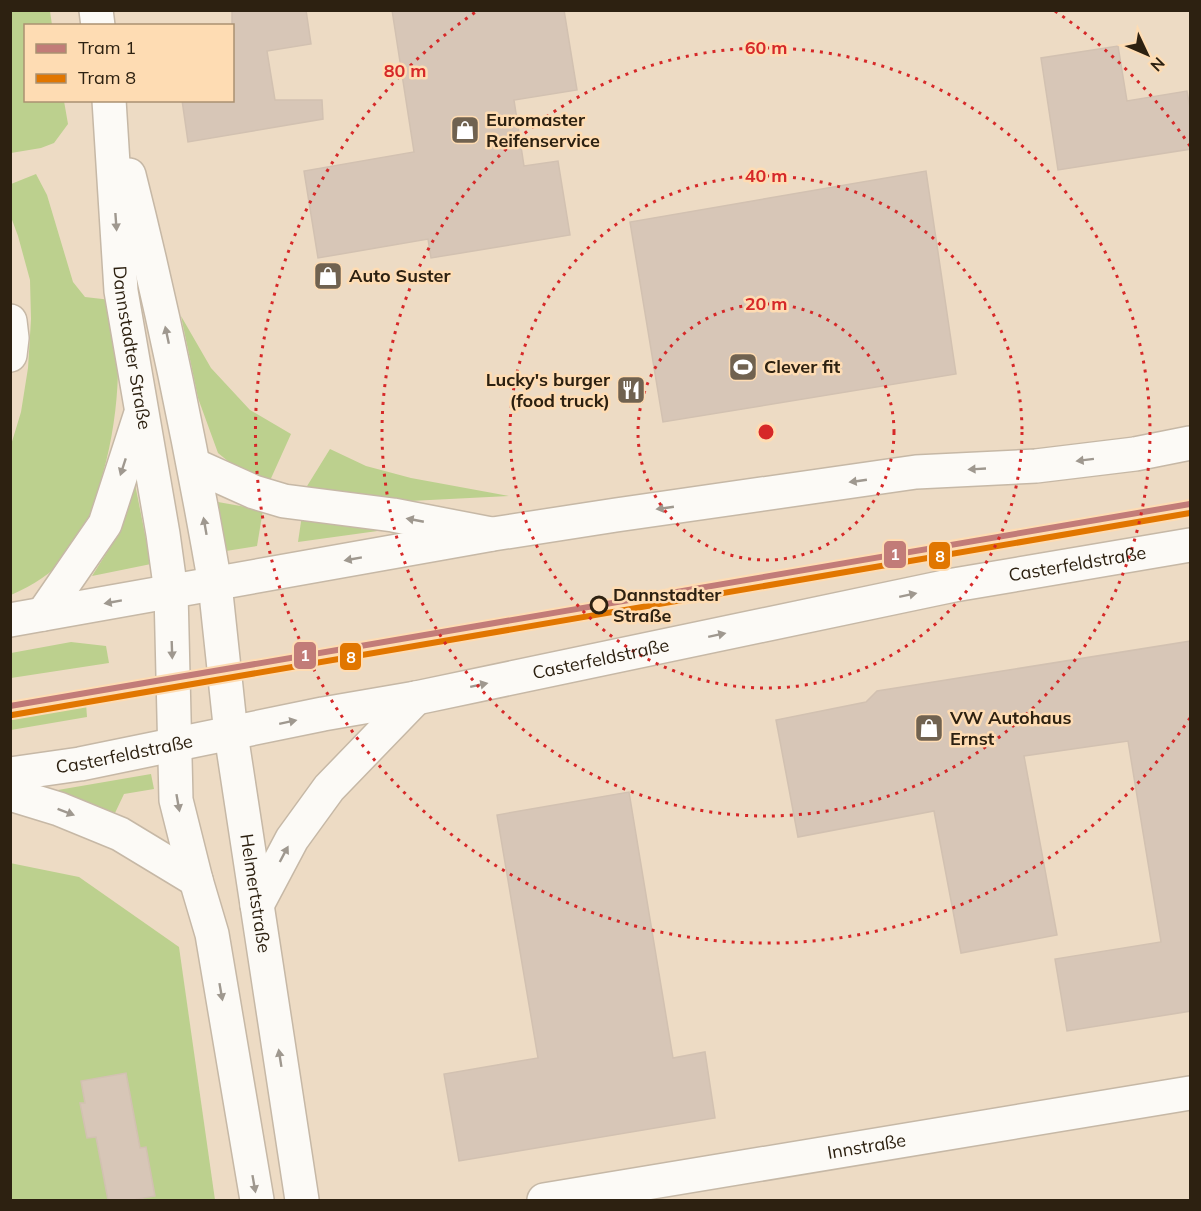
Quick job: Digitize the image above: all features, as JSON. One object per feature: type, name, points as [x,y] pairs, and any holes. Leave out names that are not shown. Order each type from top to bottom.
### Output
[{"type":"main road","name":"Dannstadter Straße","points":[[109,102],[121,291],[171,592]]},
{"type":"main road","name":"Dannstadter Straße","points":[[110,102],[157,287],[195,465],[215,584]]},
{"type":"main road","points":[[10,321],[12,338],[10,355]]},
{"type":"main road","points":[[43,615],[105,524],[141,411]]},
{"type":"main road","points":[[10,620],[493,534],[916,472],[1036,466],[1134,454],[1191,443]]},
{"type":"main road","points":[[195,465],[254,492],[284,501],[393,515],[493,534]]},
{"type":"main road","name":"Casterfeldstraße","points":[[10,774],[80,764],[323,714],[416,698],[954,585],[1191,545]]},
{"type":"main road","name":"Helmertstraße","points":[[215,584],[231,734],[302,1200]]},
{"type":"main road","points":[[171,592],[176,800],[212,934],[257,1200]]},
{"type":"main road","points":[[257,905],[292,839],[329,788],[416,698]]},
{"type":"main road","points":[[10,794],[59,809],[120,834],[196,880]]},
{"type":"main road","name":"Innstraße","points":[[544,1200],[1191,1093]]},
{"type":"green space","points":[[11,10],[50,11],[52,24],[24,24],[24,102],[64,102],[68,124],[54,143],[41,148],[11,153]]},
{"type":"green space","points":[[36,174],[47,195],[73,282],[85,297],[111,300],[118,373],[114,424],[106,461],[91,514],[83,531],[63,561],[32,585],[11,595],[11,445],[21,412],[28,368],[31,319],[30,280],[11,217],[11,184]]},
{"type":"green space","points":[[181,316],[211,368],[250,410],[291,434],[268,485],[245,475],[218,453],[198,398]]},
{"type":"green space","points":[[330,449],[366,466],[411,478],[509,496],[410,501],[304,491]]},
{"type":"green space","points":[[135,484],[151,564],[92,576],[121,530]]},
{"type":"green space","points":[[218,502],[263,510],[257,546],[226,551]]},
{"type":"green space","points":[[302,515],[392,529],[298,542]]},
{"type":"green space","points":[[71,642],[106,646],[109,663],[11,678],[11,653]]},
{"type":"green space","points":[[86,703],[87,717],[11,730],[11,715]]},
{"type":"green space","points":[[151,774],[154,789],[124,794],[115,813],[50,800],[52,791]]},
{"type":"green space","points":[[10,863],[79,877],[179,947],[215,1200],[11,1200]]},
{"type":"building","points":[[232,10],[306,10],[311,44],[267,51],[275,100],[322,100],[323,119],[188,142],[182,102],[234,102],[234,24],[232,24]]},
{"type":"building","name":"Euromaster Reifenservice","points":[[392,10],[564,10],[577,90],[514,100],[524,166],[558,161],[570,235],[431,258],[428,239],[318,258],[304,171],[414,152]]},
{"type":"building","points":[[1118,46],[1127,101],[1187,91],[1191,114],[1191,149],[1058,170],[1041,58]]},
{"type":"building","points":[[926,171],[956,374],[663,422],[630,222]]},
{"type":"building","points":[[1191,641],[1191,1011],[1067,1031],[1055,959],[1161,942],[1128,741],[1024,756],[1057,935],[961,953],[934,811],[798,837],[776,720],[866,702],[877,691]]},
{"type":"building","points":[[629,792],[673,1058],[705,1052],[715,1118],[459,1161],[444,1074],[538,1058],[497,815]]},
{"type":"building","points":[[126,1073],[140,1148],[146,1147],[155,1196],[133,1200],[108,1200],[96,1137],[87,1138],[80,1103],[85,1103],[81,1081]]},
{"type":"tram line","name":"1","points":[[10,706],[1190,504]]},
{"type":"tram line","name":"8","points":[[12,715],[1190,513]]},
{"type":"place","name":"Euromaster Reifenservice","points":[[465,130]]},
{"type":"place","name":"Auto Suster","points":[[328,276]]},
{"type":"place","name":"Clever fit","points":[[743,367]]},
{"type":"place","name":"Lucky's burger (food truck)","points":[[631,390]]},
{"type":"place","name":"Dannstadter Straße","points":[[599,605]]},
{"type":"place","name":"VW Autohaus Ernst","points":[[929,728]]}]
